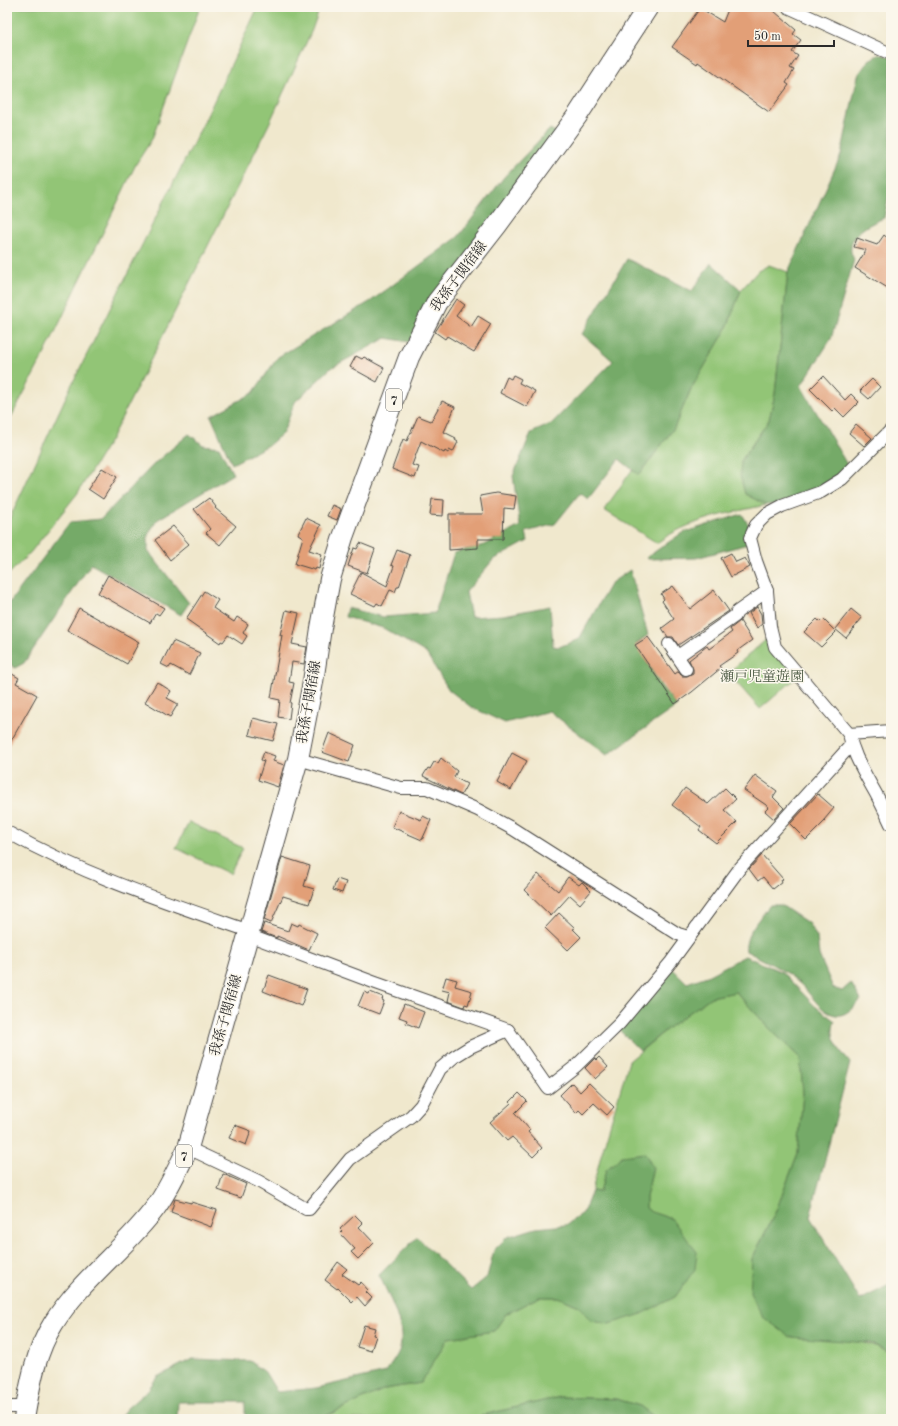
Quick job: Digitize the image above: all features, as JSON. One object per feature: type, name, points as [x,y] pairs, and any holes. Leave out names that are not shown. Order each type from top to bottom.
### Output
[{"type":"main road","name":"我孫子関宿線","points":[[19,1411],[34,1367],[53,1324],[72,1297],[156,1208],[170,1186],[188,1148],[298,759],[313,682],[330,579],[345,533],[419,337],[444,291],[497,225],[577,116],[648,7]]},
{"type":"street","points":[[788,7],[891,54]]},
{"type":"street","points":[[891,430],[842,479],[821,492],[782,506],[767,514],[756,525],[750,538],[756,561],[767,591],[770,626],[775,647],[850,740],[859,766],[871,784],[891,824]]},
{"type":"street","points":[[678,656],[735,616],[737,612],[767,591]]},
{"type":"street","points":[[669,644],[686,669]]},
{"type":"street","points":[[7,832],[54,857],[105,880],[248,933],[373,982],[508,1030],[548,1088],[576,1066],[609,1035],[671,962],[740,868],[850,740],[891,731]]},
{"type":"street","points":[[298,759],[401,788],[427,788],[478,810],[513,829],[678,934],[688,937]]},
{"type":"street","points":[[188,1148],[258,1181],[306,1210],[309,1209],[350,1159],[412,1116],[421,1105],[440,1069],[454,1057],[470,1047],[508,1030]]},
{"type":"green space","points":[[7,7],[200,7],[152,139],[136,164],[45,353],[7,425]]},
{"type":"green space","points":[[258,7],[320,7],[312,30],[269,124],[111,439],[77,494],[30,553],[7,576],[7,524],[70,388],[205,120]]},
{"type":"green space","points":[[880,54],[891,57],[891,186],[884,218],[863,229],[854,237],[851,251],[854,260],[831,339],[801,386],[849,468],[820,488],[779,504],[766,505],[745,494],[740,475],[741,461],[769,420],[775,394],[788,272],[841,155],[858,75],[869,60]]},
{"type":"green space","points":[[550,129],[556,132],[409,342],[386,338],[331,368],[295,402],[283,433],[269,445],[232,464],[211,416],[253,393],[278,357],[371,301],[458,237],[504,177]]},
{"type":"green space","points":[[627,259],[692,291],[711,263],[741,290],[726,330],[691,389],[674,428],[639,475],[619,459],[588,499],[580,493],[555,524],[526,532],[528,541],[493,560],[466,592],[471,617],[504,615],[550,606],[553,646],[559,647],[579,639],[611,583],[630,570],[648,635],[636,644],[661,686],[677,706],[607,755],[549,711],[505,723],[471,707],[449,690],[426,653],[383,628],[345,617],[347,608],[384,617],[435,613],[454,553],[484,545],[520,526],[513,476],[531,433],[551,424],[613,361],[582,334]]},
{"type":"green space","points":[[769,265],[788,272],[775,394],[769,420],[741,461],[745,494],[766,505],[709,518],[682,528],[657,543],[604,510],[632,470],[639,475],[674,428],[691,389],[726,330],[741,290],[758,271]]},
{"type":"green space","points":[[189,434],[203,445],[219,447],[233,474],[157,520],[148,535],[148,551],[189,603],[181,615],[91,564],[24,663],[15,668],[7,662],[7,606],[70,522],[101,519],[156,462]]},
{"type":"green space","points":[[742,514],[750,527],[748,544],[696,558],[648,559],[647,557],[682,533]]},
{"type":"green space","name":"瀬戸児童遊園","points":[[769,637],[796,678],[760,709],[728,673]]},
{"type":"green space","points":[[189,822],[243,848],[230,874],[176,848]]},
{"type":"green space","points":[[770,905],[781,905],[808,923],[817,937],[819,955],[833,988],[842,991],[851,983],[861,1000],[850,1010],[840,1015],[830,1013],[820,1006],[793,978],[746,951],[746,945],[750,932]]},
{"type":"green space","points":[[745,956],[782,972],[815,1006],[835,1021],[833,1033],[836,1044],[850,1063],[810,1217],[860,1300],[891,1284],[891,1355],[886,1350],[870,1343],[790,1337],[763,1317],[750,1293],[752,1259],[776,1211],[798,1153],[803,1093],[800,1058],[771,1030],[736,992],[711,997],[672,1025],[640,1051],[618,1029],[672,968],[687,983],[707,976]]},
{"type":"green space","points":[[736,992],[771,1030],[800,1058],[803,1093],[798,1153],[776,1211],[752,1259],[790,1337],[858,1342],[883,1349],[891,1355],[891,1419],[657,1419],[640,1406],[616,1399],[560,1397],[483,1415],[476,1419],[319,1419],[385,1389],[421,1383],[448,1338],[494,1331],[506,1314],[539,1297],[558,1297],[579,1306],[591,1321],[675,1297],[684,1284],[672,1219],[651,1212],[646,1208],[646,1197],[653,1168],[606,1170],[600,1192],[592,1191],[629,1061],[672,1025],[711,997]]},
{"type":"green space","points":[[645,1153],[653,1168],[646,1197],[646,1208],[651,1212],[672,1219],[697,1252],[695,1269],[675,1297],[639,1315],[609,1324],[591,1321],[579,1306],[558,1297],[539,1297],[506,1314],[494,1331],[448,1338],[421,1383],[385,1389],[319,1419],[245,1419],[245,1402],[178,1402],[177,1419],[118,1419],[127,1408],[148,1390],[157,1377],[192,1359],[250,1361],[265,1372],[277,1392],[316,1388],[386,1372],[399,1351],[401,1330],[391,1301],[379,1275],[417,1237],[471,1290],[487,1277],[494,1250],[507,1237],[536,1228],[566,1225],[583,1213],[592,1191],[600,1192],[606,1170],[622,1156]]},
{"type":"green space","points":[[560,1397],[616,1399],[640,1406],[657,1419],[476,1419],[483,1415]]},
{"type":"building","points":[[729,7],[775,7],[774,11],[796,30],[793,34],[801,40],[792,52],[798,56],[790,68],[794,70],[786,83],[789,85],[769,112],[698,62],[697,64],[672,47],[700,8],[723,22]]},
{"type":"building","points":[[884,235],[891,241],[891,290],[855,268],[866,250],[854,247],[857,238],[877,245]]},
{"type":"building","points":[[456,299],[464,305],[456,316],[471,327],[478,316],[491,324],[474,352],[447,336],[445,339],[435,332]]},
{"type":"building","points":[[356,356],[362,359],[364,357],[384,368],[377,382],[350,367]]},
{"type":"building","points":[[513,375],[521,379],[519,383],[535,391],[527,407],[500,393],[507,377],[511,379]]},
{"type":"building","points":[[823,376],[845,400],[851,394],[859,402],[844,417],[835,408],[832,411],[810,389]]},
{"type":"building","points":[[872,379],[880,387],[869,399],[860,391]]},
{"type":"building","points":[[442,401],[455,407],[444,432],[456,438],[455,440],[458,442],[453,452],[449,450],[448,453],[445,451],[444,453],[421,441],[412,465],[419,467],[415,478],[392,469],[403,439],[407,441],[418,416],[431,421]]},
{"type":"building","points":[[856,424],[872,438],[864,446],[849,433]]},
{"type":"building","points":[[102,468],[117,477],[103,499],[88,489]]},
{"type":"building","points":[[496,493],[516,496],[514,509],[504,508],[503,539],[478,539],[478,548],[449,550],[449,514],[483,514],[480,496]]},
{"type":"building","points":[[209,498],[216,507],[215,508],[236,526],[220,545],[206,533],[210,529],[194,509]]},
{"type":"building","points":[[432,499],[444,500],[443,516],[430,515]]},
{"type":"building","points":[[332,505],[341,509],[337,520],[327,516]]},
{"type":"building","points":[[306,518],[321,525],[309,550],[322,554],[319,569],[316,568],[315,570],[295,564],[303,537],[298,534]]},
{"type":"building","points":[[173,526],[189,544],[170,560],[155,540]]},
{"type":"building","points":[[360,543],[375,549],[367,573],[348,566],[354,548],[357,549]]},
{"type":"building","points":[[397,550],[410,555],[399,587],[397,587],[395,592],[390,590],[382,606],[377,603],[375,606],[350,594],[361,572],[387,586],[394,566],[391,565]]},
{"type":"building","points":[[731,553],[736,562],[745,558],[750,567],[731,577],[721,558]]},
{"type":"building","points":[[108,575],[164,608],[159,615],[156,613],[150,623],[98,593]]},
{"type":"building","points":[[673,586],[690,609],[714,590],[729,611],[678,645],[673,637],[668,637],[662,628],[674,619],[662,601],[664,599],[661,594]]},
{"type":"building","points":[[204,591],[218,600],[213,608],[234,622],[237,617],[248,624],[243,633],[247,636],[242,644],[228,635],[223,642],[221,641],[220,643],[186,619]]},
{"type":"building","points":[[757,607],[761,614],[762,624],[757,628],[749,613]]},
{"type":"building","points":[[79,608],[139,642],[127,664],[67,630]]},
{"type":"building","points":[[851,609],[862,618],[846,638],[835,629]]},
{"type":"building","points":[[286,610],[299,613],[292,644],[307,647],[304,664],[292,662],[289,682],[294,683],[290,703],[289,719],[278,717],[280,700],[271,698],[282,635],[280,635]]},
{"type":"building","points":[[817,619],[820,622],[823,619],[836,632],[821,647],[804,632]]},
{"type":"building","points":[[740,621],[752,640],[737,651],[738,653],[719,666],[721,668],[675,704],[635,645],[648,637],[675,674],[679,671],[682,676],[687,676],[693,673],[689,660],[707,646],[709,649],[732,632],[730,629]]},
{"type":"building","points":[[173,641],[200,653],[189,675],[171,665],[169,668],[161,664]]},
{"type":"building","points":[[7,671],[19,678],[16,683],[37,695],[7,748]]},
{"type":"building","points":[[157,682],[171,691],[167,698],[178,704],[170,717],[145,702]]},
{"type":"building","points":[[253,718],[278,724],[273,741],[249,735]]},
{"type":"building","points":[[329,733],[355,745],[349,762],[322,752]]},
{"type":"building","points":[[264,752],[275,756],[273,761],[284,765],[278,787],[258,780],[264,761],[261,760]]},
{"type":"building","points":[[512,753],[527,761],[511,790],[497,782]]},
{"type":"building","points":[[441,758],[457,771],[454,777],[467,784],[461,795],[423,776],[434,762],[438,763]]},
{"type":"building","points":[[755,775],[777,791],[773,797],[784,808],[774,819],[765,811],[769,807],[744,790]]},
{"type":"building","points":[[685,788],[708,804],[725,788],[736,799],[724,810],[737,822],[716,843],[699,830],[701,827],[672,805]]},
{"type":"building","points":[[818,794],[834,808],[824,820],[825,821],[806,840],[790,824]]},
{"type":"building","points":[[399,811],[421,820],[423,816],[431,820],[422,840],[392,827]]},
{"type":"building","points":[[762,855],[783,879],[781,880],[782,882],[773,889],[763,877],[758,881],[749,869]]},
{"type":"building","points":[[282,857],[310,866],[304,886],[314,889],[309,904],[283,896],[271,923],[264,920]]},
{"type":"building","points":[[538,874],[558,891],[568,877],[579,885],[582,882],[591,891],[580,904],[570,895],[551,916],[524,890]]},
{"type":"building","points":[[337,879],[346,882],[342,893],[333,890]]},
{"type":"building","points":[[559,913],[575,928],[573,929],[581,937],[568,950],[545,928]]},
{"type":"building","points":[[264,923],[288,931],[291,923],[298,926],[299,924],[317,933],[309,950],[277,936],[277,938],[261,932]]},
{"type":"building","points":[[269,975],[307,989],[301,1006],[263,991]]},
{"type":"building","points":[[446,977],[457,980],[455,986],[472,991],[468,1005],[465,1004],[464,1007],[448,1001],[450,992],[442,990]]},
{"type":"building","points":[[364,992],[369,994],[370,992],[383,997],[382,1000],[384,1001],[379,1014],[358,1006]]},
{"type":"building","points":[[404,1004],[424,1012],[418,1028],[406,1023],[407,1020],[399,1017]]},
{"type":"building","points":[[599,1057],[608,1067],[595,1079],[585,1068],[595,1058],[596,1060]]},
{"type":"building","points":[[572,1083],[580,1092],[589,1083],[614,1107],[607,1115],[594,1103],[583,1114],[579,1110],[576,1113],[560,1095]]},
{"type":"building","points":[[519,1093],[527,1101],[515,1113],[530,1130],[528,1132],[542,1148],[533,1157],[512,1137],[507,1141],[490,1122],[511,1103],[510,1102]]},
{"type":"building","points":[[235,1125],[251,1131],[246,1145],[229,1138]]},
{"type":"building","points":[[223,1174],[246,1184],[241,1198],[218,1190]]},
{"type":"building","points":[[175,1199],[217,1210],[211,1227],[171,1212]]},
{"type":"building","points":[[355,1215],[363,1223],[359,1227],[374,1243],[358,1259],[351,1252],[355,1249],[340,1233],[342,1231],[340,1229]]},
{"type":"building","points":[[338,1262],[347,1269],[342,1274],[358,1285],[361,1282],[368,1290],[366,1292],[372,1298],[365,1306],[357,1297],[352,1302],[338,1288],[337,1289],[325,1280]]},
{"type":"building","points":[[364,1325],[375,1328],[373,1335],[376,1336],[371,1351],[357,1347]]}]
